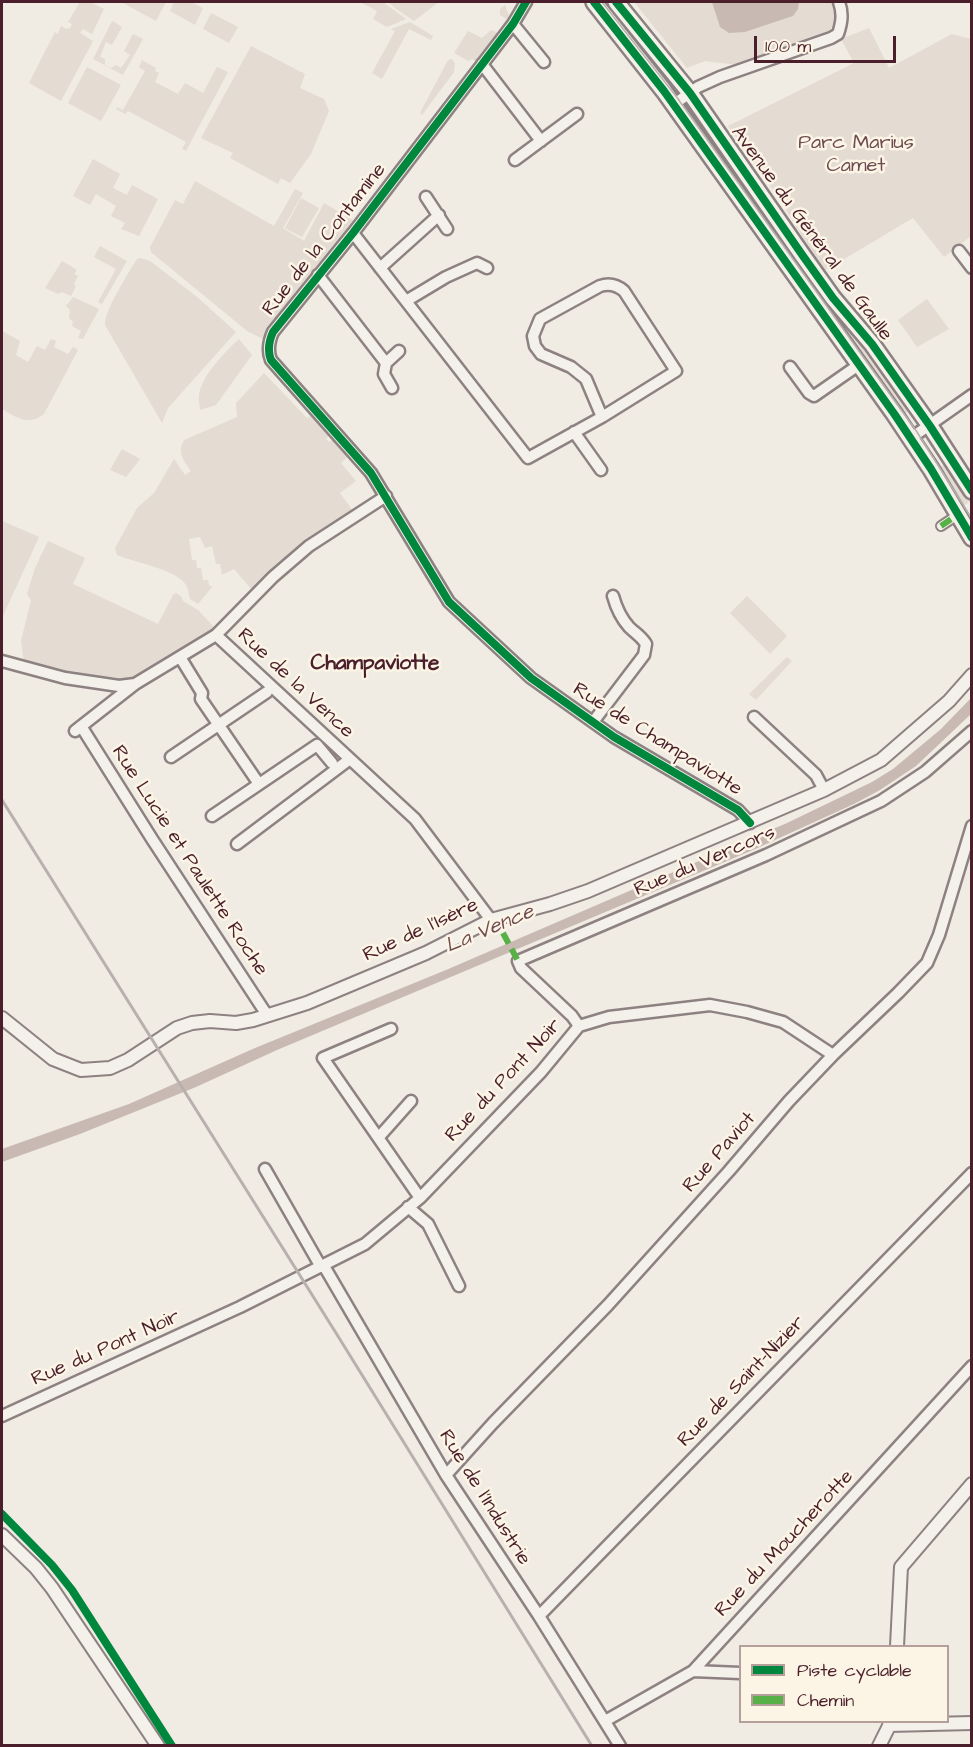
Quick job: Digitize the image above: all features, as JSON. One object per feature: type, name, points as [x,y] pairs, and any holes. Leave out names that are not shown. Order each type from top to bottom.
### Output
[{"type":"main road","name":"Avenue du Général de Gaulle","points":[[594,2],[673,105],[860,364],[911,438],[972,538]]},
{"type":"main road","name":"Avenue du Général de Gaulle","points":[[616,2],[690,93],[833,298],[872,344],[930,426],[972,491]]},
{"type":"street","name":"Rue de la Contamine","points":[[386,496],[352,450],[271,360],[269,339],[513,24],[526,2]]},
{"type":"street","points":[[673,105],[720,77],[838,34],[842,23],[842,10],[839,2]]},
{"type":"street","points":[[513,24],[544,62]]},
{"type":"street","points":[[482,64],[541,141]]},
{"type":"street","points":[[515,160],[577,114]]},
{"type":"street","points":[[426,197],[440,215],[447,229]]},
{"type":"street","points":[[380,268],[440,215]]},
{"type":"street","name":"Rue de la Contamine","points":[[353,233],[528,458],[602,417],[675,371],[624,291],[619,287],[605,284],[540,319],[533,336],[535,346],[541,354],[571,368],[586,379],[602,417]]},
{"type":"street","points":[[959,251],[972,268]]},
{"type":"street","points":[[406,301],[446,277],[477,263],[487,268]]},
{"type":"street","name":"Rue de la Contamine","points":[[318,274],[386,363],[384,374],[392,388]]},
{"type":"street","points":[[386,363],[399,351]]},
{"type":"street","points":[[790,367],[808,393],[814,396],[860,364]]},
{"type":"street","points":[[911,438],[972,395]]},
{"type":"street","points":[[574,432],[601,470]]},
{"type":"street","points":[[2,661],[44,673],[99,684],[119,686],[135,684],[216,635],[273,577],[309,546],[386,496]]},
{"type":"street","name":"Rue de Champaviotte","points":[[386,496],[449,602],[531,678],[593,722],[680,777],[738,810],[750,823]]},
{"type":"street","points":[[941,526],[952,518]]},
{"type":"street","name":"Rue de Champaviotte","points":[[593,722],[644,655],[646,644],[640,635],[626,624],[616,606],[614,596]]},
{"type":"street","name":"Rue de la Vence","points":[[216,635],[415,819],[491,920]]},
{"type":"street","points":[[180,657],[202,693],[201,699],[259,784]]},
{"type":"street","name":"Rue de l'Isère","points":[[2,1018],[53,1059],[81,1070],[96,1070],[110,1068],[128,1060],[177,1028],[192,1023],[210,1021],[236,1023],[307,1003],[426,953],[491,920],[588,891],[824,790],[881,760],[949,701],[972,675]]},
{"type":"street","name":"Rue Lucie et Paulette Roche","points":[[135,684],[78,728],[267,1015]]},
{"type":"street","points":[[171,757],[267,692]]},
{"type":"street","points":[[754,717],[816,775],[824,790]]},
{"type":"street","name":"Rue du Vercors","points":[[579,1026],[572,1016],[521,968],[518,961],[775,851],[881,801],[925,772],[972,730]]},
{"type":"street","points":[[212,816],[317,745],[332,763]]},
{"type":"street","name":"Rue de la Vence","points":[[237,844],[350,759]]},
{"type":"street","name":"Rue Paviot","points":[[446,1475],[493,1423],[608,1305],[789,1101],[927,963],[939,935],[972,826]]},
{"type":"street","name":"Rue du Pont Noir","points":[[2,1416],[240,1307],[365,1244],[420,1198],[541,1072],[579,1026],[609,1017],[710,1005],[783,1022],[833,1055]]},
{"type":"street","points":[[391,1029],[323,1058],[420,1198]]},
{"type":"street","points":[[379,1137],[411,1101]]},
{"type":"street","points":[[265,1169],[322,1266]]},
{"type":"street","name":"Rue de Saint-Nizier","points":[[539,1616],[972,1173]]},
{"type":"street","points":[[408,1207],[428,1224],[459,1286]]},
{"type":"street","name":"Rue de l'Industrie","points":[[322,1266],[446,1475],[539,1616],[620,1746]]},
{"type":"street","name":"Rue du Moucherotte","points":[[605,1721],[693,1671],[972,1366]]},
{"type":"street","points":[[897,1645],[901,1567],[972,1484]]},
{"type":"street","points":[[2,1535],[36,1568],[52,1588],[158,1746]]},
{"type":"street","points":[[693,1671],[739,1673]]},
{"type":"street","points":[[879,1746],[887,1723],[972,1723]]},
{"type":"green space","points":[[80,2],[90,2],[104,9],[92,34],[83,29],[80,33],[93,41],[61,101],[29,83],[55,32],[58,34],[61,26],[66,29],[70,28],[72,24],[68,22]]},
{"type":"green space","points":[[121,2],[166,2],[156,21]]},
{"type":"green space","points":[[174,2],[191,2],[203,8],[195,25],[170,11]]},
{"type":"green space","points":[[360,2],[383,2],[406,19],[387,27],[373,19],[377,11]]},
{"type":"green space","points":[[388,2],[439,2],[414,21]]},
{"type":"green space","points":[[634,2],[835,2],[838,23],[825,33],[738,65],[705,61],[687,68]]},
{"type":"green space","points":[[505,5],[510,18],[508,25],[477,62],[472,59],[469,61],[454,53],[468,31],[482,38],[491,30],[498,33],[506,19],[500,15],[500,9]]},
{"type":"green space","points":[[211,13],[238,27],[229,43],[203,29]]},
{"type":"green space","points":[[113,21],[122,27],[112,45],[106,42],[100,57],[105,59],[105,65],[111,68],[116,65],[121,68],[130,55],[124,51],[133,34],[143,39],[123,75],[93,59]]},
{"type":"green space","points":[[410,22],[433,36],[431,40],[409,29],[382,79],[372,73],[395,31],[391,29]]},
{"type":"green space","name":"Parc Marius Camet","points":[[869,28],[889,68],[952,34],[971,39],[971,236],[944,257],[913,218],[824,271],[776,194],[728,126],[854,63],[841,39]]},
{"type":"green space","points":[[251,46],[305,74],[300,88],[324,99],[329,111],[311,154],[290,183],[281,178],[278,184],[230,158],[233,153],[201,138]]},
{"type":"green space","points":[[452,59],[455,63],[454,72],[422,115],[420,114],[448,60]]},
{"type":"green space","points":[[142,60],[156,68],[155,71],[159,73],[155,82],[178,94],[185,83],[203,93],[217,67],[228,72],[186,151],[182,149],[186,142],[128,111],[125,114],[116,109],[117,107],[123,110],[145,71],[139,67]]},
{"type":"green space","points":[[87,67],[121,85],[101,121],[68,103]]},
{"type":"green space","points":[[696,110],[849,321],[839,329],[686,116]]},
{"type":"green space","points":[[93,159],[120,174],[113,188],[127,195],[132,185],[158,199],[139,236],[121,229],[125,223],[111,216],[116,206],[96,194],[90,205],[73,196]]},
{"type":"green space","points":[[195,181],[274,226],[295,189],[303,193],[283,228],[304,241],[324,203],[354,221],[263,339],[247,331],[151,252],[150,247],[175,200],[183,204]]},
{"type":"green space","points":[[301,198],[319,208],[302,237],[285,228]]},
{"type":"green space","points":[[100,246],[127,261],[102,304],[98,302],[116,269],[94,257]]},
{"type":"green space","points":[[137,259],[150,261],[196,296],[236,332],[168,408],[162,423],[105,325],[108,311]]},
{"type":"green space","points":[[62,261],[77,270],[74,274],[78,276],[74,284],[76,286],[71,296],[62,292],[58,294],[45,288]]},
{"type":"green space","points":[[73,297],[99,309],[83,339],[78,338],[81,331],[72,326],[73,322],[69,318],[70,310],[66,306]]},
{"type":"green space","points":[[927,299],[949,329],[917,347],[898,320]]},
{"type":"green space","points":[[852,327],[853,332],[907,407],[912,409],[901,416],[842,334]]},
{"type":"green space","points":[[2,331],[20,341],[16,355],[28,362],[37,346],[45,350],[51,339],[56,341],[54,347],[68,354],[73,347],[78,350],[44,414],[39,418],[23,419],[2,409]]},
{"type":"green space","points":[[239,339],[252,355],[216,405],[200,410],[199,395],[204,380],[215,364]]},
{"type":"green space","points":[[264,373],[307,418],[315,414],[332,433],[326,439],[329,442],[335,437],[350,454],[341,463],[356,481],[340,493],[355,514],[304,546],[274,569],[252,590],[234,569],[222,575],[220,564],[216,564],[212,546],[205,548],[200,537],[189,539],[192,560],[196,560],[197,568],[201,568],[203,580],[208,580],[212,587],[198,604],[190,599],[186,585],[174,575],[117,555],[115,548],[137,508],[154,493],[174,459],[185,475],[191,471],[183,460],[181,452],[184,440],[237,417],[236,403]]},
{"type":"green space","points":[[122,449],[140,459],[126,477],[110,470]]},
{"type":"green space","points":[[947,462],[971,497],[971,501],[958,509],[936,470]]},
{"type":"green space","points":[[2,521],[39,537],[2,618]]},
{"type":"green space","points":[[48,541],[85,558],[73,584],[158,624],[176,593],[183,601],[198,610],[214,627],[199,640],[134,678],[120,681],[103,680],[24,663],[21,641],[31,600],[27,594],[35,568]]},
{"type":"green space","points":[[747,596],[787,636],[770,654],[730,613]]},
{"type":"green space","points":[[787,657],[792,661],[756,700],[749,694]]},
{"type":"shaded area","points":[[712,2],[799,2],[798,9],[793,16],[745,32],[729,33],[720,27]]},
{"type":"shaded area","points":[[971,698],[971,714],[916,766],[854,804],[753,850],[277,1050],[196,1087],[80,1134],[2,1162],[2,1149],[129,1104],[255,1048],[446,970],[787,823],[872,782],[893,769],[941,729]]},
{"type":"tram line","points":[[602,2],[679,100],[917,432],[972,519]]},
{"type":"railway","points":[[2,800],[592,1746]]},
{"type":"marked path","points":[[941,526],[953,518]]},
{"type":"marked path","points":[[503,933],[518,961]]},
{"type":"cycle path","points":[[526,2],[513,24],[353,233],[273,332],[269,346],[271,360],[371,473],[449,602],[531,678],[614,737],[738,810],[750,823]]},
{"type":"cycle path","points":[[594,2],[664,91],[895,415],[931,469],[972,538]]},
{"type":"cycle path","points":[[616,2],[690,93],[833,298],[872,344],[930,426],[972,491]]},
{"type":"cycle path","points":[[2,1514],[52,1565],[72,1590],[172,1746]]},
{"type":"district","name":"Champaviotte","points":[[375,665]]},
{"type":"water label","name":"La Vence","points":[[490,930]]}]
